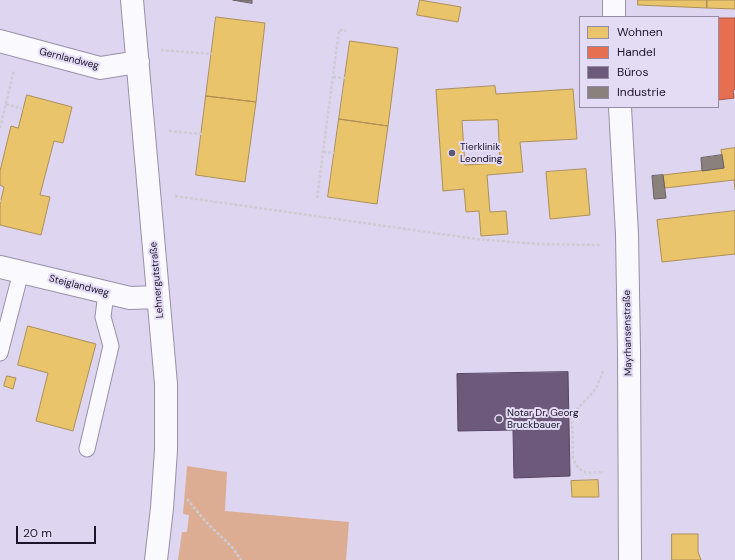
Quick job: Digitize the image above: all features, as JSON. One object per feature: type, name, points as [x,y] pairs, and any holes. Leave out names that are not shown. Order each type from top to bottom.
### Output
[{"type":"street","name":"Lehnergutstraße","points":[[132,0],[166,384],[166,450],[162,508],[156,560]]},
{"type":"street","points":[[614,0],[614,16]]},
{"type":"street","name":"Gernlandweg","points":[[0,42],[100,68],[138,62]]},
{"type":"street","name":"Mayrhansenstraße","points":[[620,108],[627,234],[630,560]]},
{"type":"street","name":"Steiglandweg","points":[[0,267],[130,298],[158,297]]},
{"type":"lane","points":[[0,353],[21,272]]},
{"type":"lane","points":[[87,449],[111,346],[103,317],[106,293]]},
{"type":"path","points":[[317,198],[339,30],[346,31]]},
{"type":"path","points":[[157,50],[212,54]]},
{"type":"path","points":[[0,128],[14,68]]},
{"type":"path","points":[[333,77],[345,78]]},
{"type":"path","points":[[6,104],[23,108]]},
{"type":"path","points":[[164,130],[202,134]]},
{"type":"path","points":[[323,152],[334,153]]},
{"type":"path","points":[[170,196],[476,239],[538,244],[604,245]]},
{"type":"path","points":[[605,472],[586,473],[580,470],[576,465],[573,457],[572,418],[578,408],[596,389],[603,370],[607,368]]},
{"type":"path","points":[[185,495],[207,523],[234,548],[241,560]]},
{"type":"shaded area","points":[[187,466],[227,472],[225,511],[349,522],[346,560],[178,560],[182,532],[187,532],[189,515],[183,514]]},
{"type":"building: Wohnen","points":[[420,0],[461,7],[458,22],[417,15]]},
{"type":"building: Wohnen","points":[[638,0],[707,0],[707,8],[638,5]]},
{"type":"building: Wohnen","points":[[707,0],[735,0],[735,9],[707,8]]},
{"type":"building: Wohnen","points":[[216,17],[265,23],[256,102],[206,96]]},
{"type":"building: Wohnen","points":[[350,41],[398,48],[388,126],[339,119]]},
{"type":"building: Wohnen","name":"Tierklinik Leonding","points":[[495,86],[496,94],[573,89],[577,139],[520,142],[523,172],[487,175],[490,212],[506,211],[508,234],[481,236],[479,211],[466,212],[464,189],[443,191],[436,90]],"holes":[[[498,120],[500,163],[465,165],[462,121]]]},
{"type":"building: Wohnen","points":[[27,95],[72,107],[63,143],[54,141],[40,195],[50,197],[41,235],[0,225],[0,204],[4,187],[0,185],[0,171],[11,126],[18,128]]},
{"type":"building: Wohnen","points":[[206,96],[256,102],[245,182],[196,175]]},
{"type":"building: Wohnen","points":[[339,119],[388,126],[377,204],[328,197]]},
{"type":"building: Wohnen","points":[[735,148],[735,190],[734,180],[665,188],[663,175],[724,168],[721,150]]},
{"type":"building: Wohnen","points":[[586,169],[590,215],[550,219],[546,172]]},
{"type":"building: Wohnen","points":[[735,211],[735,254],[662,262],[657,220]]},
{"type":"building: Wohnen","points":[[28,326],[96,344],[73,431],[36,421],[48,373],[18,365]]},
{"type":"building: Wohnen","points":[[7,376],[16,378],[13,389],[4,386]]},
{"type":"building: Wohnen","points":[[598,480],[599,497],[572,497],[571,481]]},
{"type":"building: Wohnen","points":[[672,534],[698,534],[698,552],[701,560],[672,560]]},
{"type":"building: Handel","points":[[719,18],[735,18],[734,98],[719,100]]},
{"type":"building: Büros","points":[[568,372],[570,476],[514,478],[513,430],[458,431],[457,374]]},
{"type":"building: Industrie","points":[[233,0],[252,0],[252,3]]},
{"type":"building: Industrie","points":[[722,155],[724,168],[702,171],[701,158]]},
{"type":"building: Industrie","points":[[663,175],[666,198],[654,199],[652,176]]},
{"type":"place","name":"Tierklinik Leonding","points":[[452,153]]},
{"type":"place","name":"Notar Dr. Georg Bruckbauer","points":[[499,419]]}]
